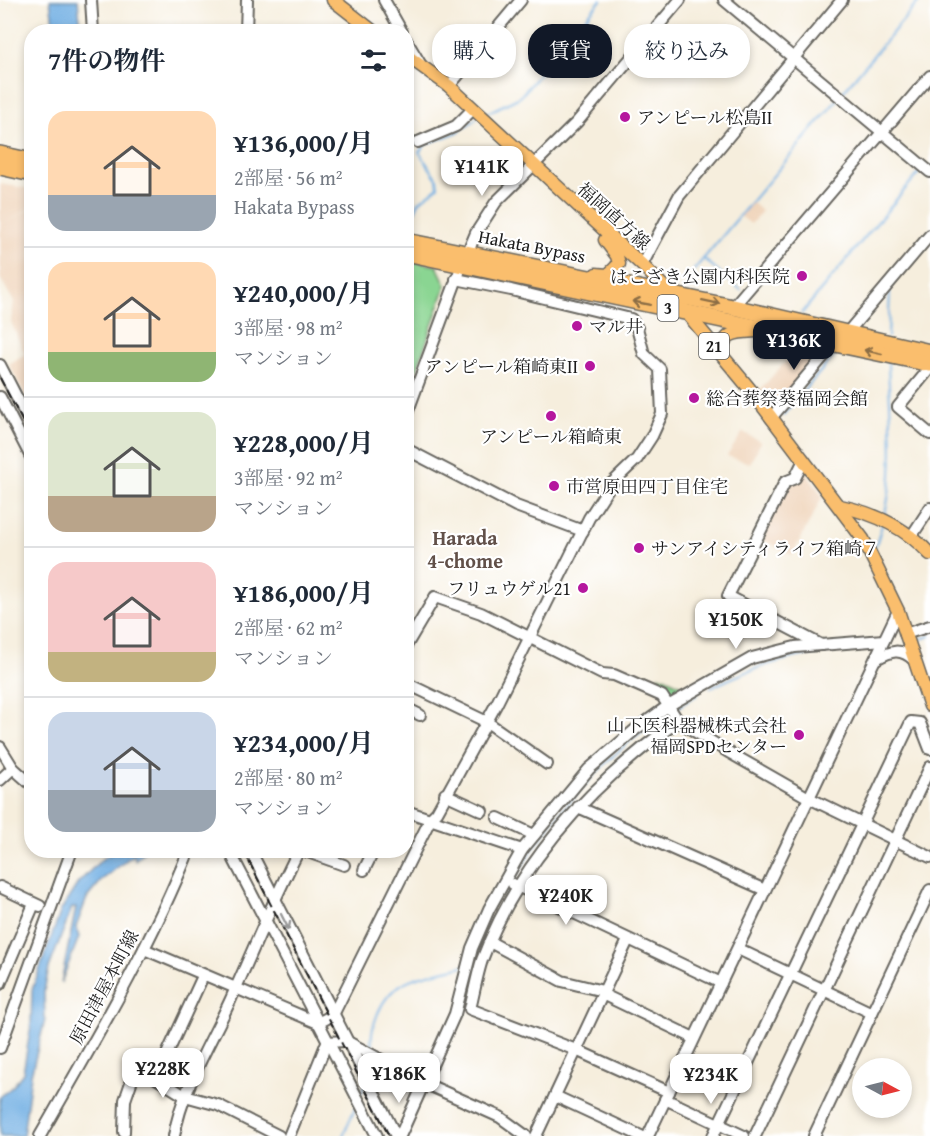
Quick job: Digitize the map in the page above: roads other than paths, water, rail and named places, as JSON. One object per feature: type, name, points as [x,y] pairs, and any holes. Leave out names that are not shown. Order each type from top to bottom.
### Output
[{"type":"highway","points":[[0,154],[24,159]]},
{"type":"highway","points":[[0,167],[24,172]]},
{"type":"highway","name":"Hakata Bypass","points":[[414,243],[465,259],[930,366]]},
{"type":"highway","name":"Hakata Bypass","points":[[414,254],[517,263],[733,307],[930,352]]},
{"type":"main road","points":[[333,0],[364,24]]},
{"type":"main road","name":"福岡直方線","points":[[414,61],[449,86],[472,110],[642,265],[671,294],[721,354],[840,506],[874,560],[898,610],[930,706]]},
{"type":"main road","points":[[517,263],[608,275],[618,267],[619,260],[592,221]]},
{"type":"main road","points":[[721,354],[722,343],[735,332],[776,331]]},
{"type":"main road","points":[[840,506],[876,516],[911,537],[930,554]]},
{"type":"street","points":[[91,0],[92,24]]},
{"type":"street","points":[[246,24],[247,0]]},
{"type":"street","points":[[384,0],[398,24]]},
{"type":"street","points":[[449,86],[521,0]]},
{"type":"street","points":[[414,394],[456,279],[476,233],[491,208],[577,122],[680,0]]},
{"type":"street","points":[[724,0],[930,172]]},
{"type":"street","points":[[642,265],[679,196],[842,0]]},
{"type":"street","points":[[414,54],[421,66]]},
{"type":"street","points":[[733,307],[930,76]]},
{"type":"street","points":[[418,142],[456,126],[472,110]]},
{"type":"street","points":[[847,333],[930,235]]},
{"type":"street","points":[[414,852],[431,818],[487,722],[583,531],[611,484],[638,459],[662,414],[660,369],[644,354],[637,328],[631,319],[456,279]]},
{"type":"street","points":[[771,418],[835,343]]},
{"type":"street","points":[[930,366],[898,407],[930,434]]},
{"type":"street","points":[[1,368],[24,413]]},
{"type":"street","points":[[0,397],[24,444]]},
{"type":"street","points":[[414,453],[516,506],[583,531]]},
{"type":"street","points":[[804,460],[795,478],[785,482],[728,596],[822,645]]},
{"type":"street","points":[[911,537],[930,508]]},
{"type":"street","points":[[414,632],[435,597],[481,613],[602,674],[614,675],[662,696],[673,713],[809,798],[930,857]]},
{"type":"street","points":[[648,1136],[898,610]]},
{"type":"street","points":[[905,634],[930,626]]},
{"type":"street","points":[[398,1136],[455,1014],[479,931],[512,884],[578,807],[673,713],[752,658],[795,647],[884,640]]},
{"type":"street","points":[[876,659],[894,650],[904,652],[914,660]]},
{"type":"street","points":[[414,687],[487,722],[547,764]]},
{"type":"street","points":[[414,712],[420,715]]},
{"type":"street","points":[[673,713],[636,729],[589,769],[522,850],[512,884],[482,962],[471,1009],[576,1050],[744,1136]]},
{"type":"street","points":[[713,1136],[910,722],[920,723],[930,749]]},
{"type":"street","points":[[0,747],[13,768],[24,778]]},
{"type":"street","points":[[755,1136],[930,767]]},
{"type":"street","points":[[0,780],[13,768]]},
{"type":"street","points":[[445,794],[482,811]]},
{"type":"street","points":[[578,807],[765,890]]},
{"type":"street","points":[[414,813],[522,850]]},
{"type":"street","points":[[498,818],[534,835]]},
{"type":"street","points":[[0,1048],[69,858]]},
{"type":"street","name":"原田津屋本町線","points":[[40,1136],[144,949],[170,897],[186,858]]},
{"type":"street","points":[[233,858],[377,1136]]},
{"type":"street","points":[[254,858],[346,1041],[398,1136]]},
{"type":"street","points":[[174,1136],[178,1111],[236,988],[273,899],[296,858]]},
{"type":"street","points":[[324,858],[344,865]]},
{"type":"street","points":[[364,870],[370,858]]},
{"type":"street","points":[[318,1023],[333,1015],[411,858]]},
{"type":"street","points":[[512,884],[721,984]]},
{"type":"street","points":[[0,887],[34,904],[49,908]]},
{"type":"street","points":[[814,1136],[930,890]]},
{"type":"street","points":[[0,984],[5,956],[34,904]]},
{"type":"street","points":[[536,1136],[628,940]]},
{"type":"street","points":[[490,942],[562,981],[603,992],[694,1038]]},
{"type":"street","points":[[144,949],[318,1023]]},
{"type":"street","points":[[738,949],[872,1013]]},
{"type":"street","points":[[203,976],[156,1078],[186,1096],[218,1105],[279,1136]]},
{"type":"street","points":[[327,1042],[346,1041],[424,1083],[500,1117],[526,1136]]},
{"type":"street","points":[[289,1136],[327,1042]]},
{"type":"street","points":[[124,1132],[125,1100],[135,1071]]},
{"type":"street","points":[[555,1096],[641,1136]]},
{"type":"water","points":[[50,0],[78,0],[80,24],[53,24]]},
{"type":"water","points":[[129,858],[102,880],[87,898],[76,927],[79,937],[61,983],[76,907],[72,908],[49,968],[44,991],[45,1020],[31,1075],[23,1136],[0,1136],[0,1097],[23,1073],[31,1025],[32,990],[61,910],[78,883],[101,860]]},
{"type":"waterway","points":[[485,114],[520,97],[601,0]]},
{"type":"waterway","points":[[842,93],[920,0]]},
{"type":"waterway","points":[[694,270],[837,100]]},
{"type":"waterway","points":[[414,213],[419,202],[438,187],[437,179],[419,152],[426,144],[458,132],[477,118]]},
{"type":"waterway","points":[[802,313],[921,170]]},
{"type":"waterway","points":[[704,259],[741,290]]},
{"type":"waterway","points":[[888,337],[890,289]]},
{"type":"waterway","points":[[783,415],[838,351]]},
{"type":"waterway","points":[[884,516],[892,459],[888,361]]},
{"type":"waterway","points":[[876,545],[882,525]]},
{"type":"waterway","points":[[914,641],[930,636]]},
{"type":"waterway","points":[[710,688],[750,671],[788,659],[870,648]]},
{"type":"waterway","points":[[674,710],[697,695]]},
{"type":"waterway","points":[[513,881],[543,835],[582,788],[625,745],[669,713]]},
{"type":"waterway","points":[[442,1055],[462,1014],[479,948],[511,886]]},
{"type":"waterway","points":[[372,1050],[373,1027],[376,1018],[385,1000],[393,991],[413,979],[463,966]]},
{"type":"waterway","points":[[369,1076],[373,1061]]},
{"type":"waterway","points":[[360,1095],[365,1084]]},
{"type":"waterway","points":[[343,1136],[356,1106]]},
{"type":"railway","points":[[0,378],[24,424]]},
{"type":"railway","points":[[247,858],[389,1136]]},
{"type":"place","name":"アンピール松島Ⅱ","points":[[625,117]]},
{"type":"place","name":"はこざき公園内科医院","points":[[802,276]]},
{"type":"place","name":"マル井","points":[[577,326]]},
{"type":"place","name":"アンピール箱崎東Ⅱ","points":[[590,366]]},
{"type":"place","name":"総合葬祭葵福岡会館","points":[[694,398]]},
{"type":"place","name":"アンピール箱崎東","points":[[551,416]]},
{"type":"place","name":"市営原田四丁目住宅","points":[[554,486]]},
{"type":"place","name":"サンアイシティライフ箱崎７","points":[[639,548]]},
{"type":"place","name":"フリュウゲル21","points":[[583,588]]},
{"type":"place","name":"山下医科器械株式会社 福岡SPDセンター","points":[[799,735]]},
{"type":"district","name":"Harada 4-chome","points":[[465,548]]}]
